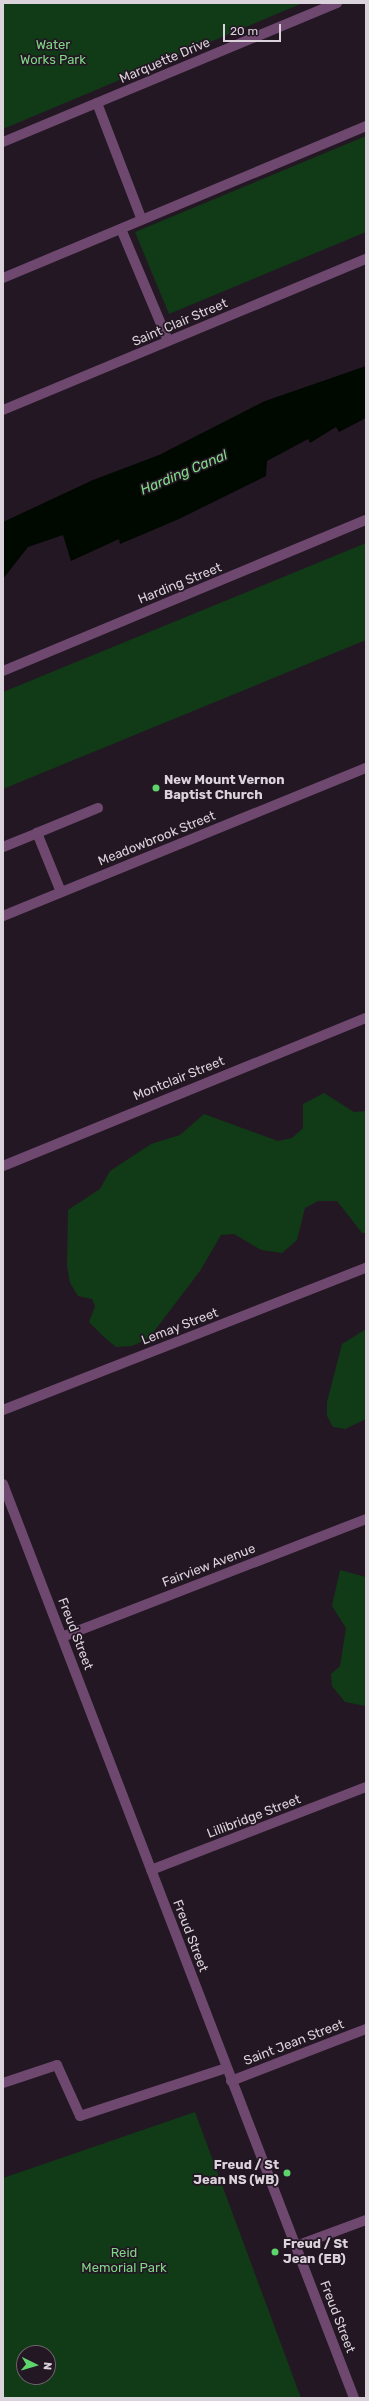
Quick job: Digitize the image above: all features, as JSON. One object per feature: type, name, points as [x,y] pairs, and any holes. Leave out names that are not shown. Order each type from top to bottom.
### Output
[{"type":"street","name":"Marquette Drive","points":[[3,142],[337,3]]},
{"type":"street","points":[[97,103],[142,220]]},
{"type":"street","points":[[3,278],[366,126]]},
{"type":"street","points":[[121,229],[168,342]]},
{"type":"street","name":"Saint Clair Street","points":[[3,410],[366,259]]},
{"type":"street","name":"Harding Street","points":[[3,671],[366,520]]},
{"type":"street","name":"Meadowbrook Street","points":[[3,916],[366,768]]},
{"type":"street","points":[[3,847],[98,808]]},
{"type":"street","points":[[37,833],[61,892]]},
{"type":"street","name":"Montclair Street","points":[[3,1166],[366,1018]]},
{"type":"street","name":"Lemay Street","points":[[3,1410],[366,1268]]},
{"type":"street","name":"Freud Street","points":[[3,1484],[354,2398]]},
{"type":"street","name":"Fairview Avenue","points":[[62,1637],[366,1519]]},
{"type":"street","name":"Lillibridge Street","points":[[151,1870],[366,1788]]},
{"type":"street","name":"Saint Jean Street","points":[[231,2081],[366,2029]]},
{"type":"street","points":[[3,2083],[56,2065],[80,2116],[226,2068]]},
{"type":"street","points":[[296,2246],[366,2220]]},
{"type":"green space","name":"Water Works Park","points":[[3,3],[303,3],[3,129]]},
{"type":"green space","points":[[366,136],[366,232],[169,314],[135,232]]},
{"type":"green space","points":[[366,543],[366,640],[3,789],[3,692]]},
{"type":"green space","points":[[324,1093],[354,1112],[366,1111],[366,1233],[362,1233],[337,1201],[318,1201],[305,1208],[297,1240],[282,1253],[261,1250],[234,1234],[221,1235],[200,1271],[149,1338],[132,1346],[116,1347],[104,1337],[89,1322],[95,1306],[92,1299],[78,1296],[70,1283],[67,1266],[68,1210],[100,1189],[110,1171],[151,1144],[180,1135],[204,1114],[278,1141],[292,1138],[303,1128],[303,1104]]},
{"type":"green space","points":[[366,1329],[366,1419],[345,1429],[333,1427],[327,1416],[327,1402],[342,1344]]},
{"type":"green space","points":[[340,1570],[366,1577],[366,1706],[345,1702],[332,1686],[331,1674],[340,1666],[346,1628],[332,1606]]},
{"type":"green space","name":"Reid Memorial Park","points":[[195,2112],[301,2398],[3,2398],[3,2178]]},
{"type":"water","name":"Harding Canal","points":[[366,366],[366,418],[339,432],[336,427],[310,443],[308,439],[267,461],[266,476],[179,519],[120,544],[119,539],[71,561],[63,535],[28,547],[3,579],[3,522],[93,480],[159,455],[265,401]]},
{"type":"place","name":"New Mount Vernon Baptist Church","points":[[156,788]]},
{"type":"place","name":"Freud / St Jean NS (WB)","points":[[287,2173]]},
{"type":"place","name":"Freud / St Jean (EB)","points":[[275,2252]]}]
